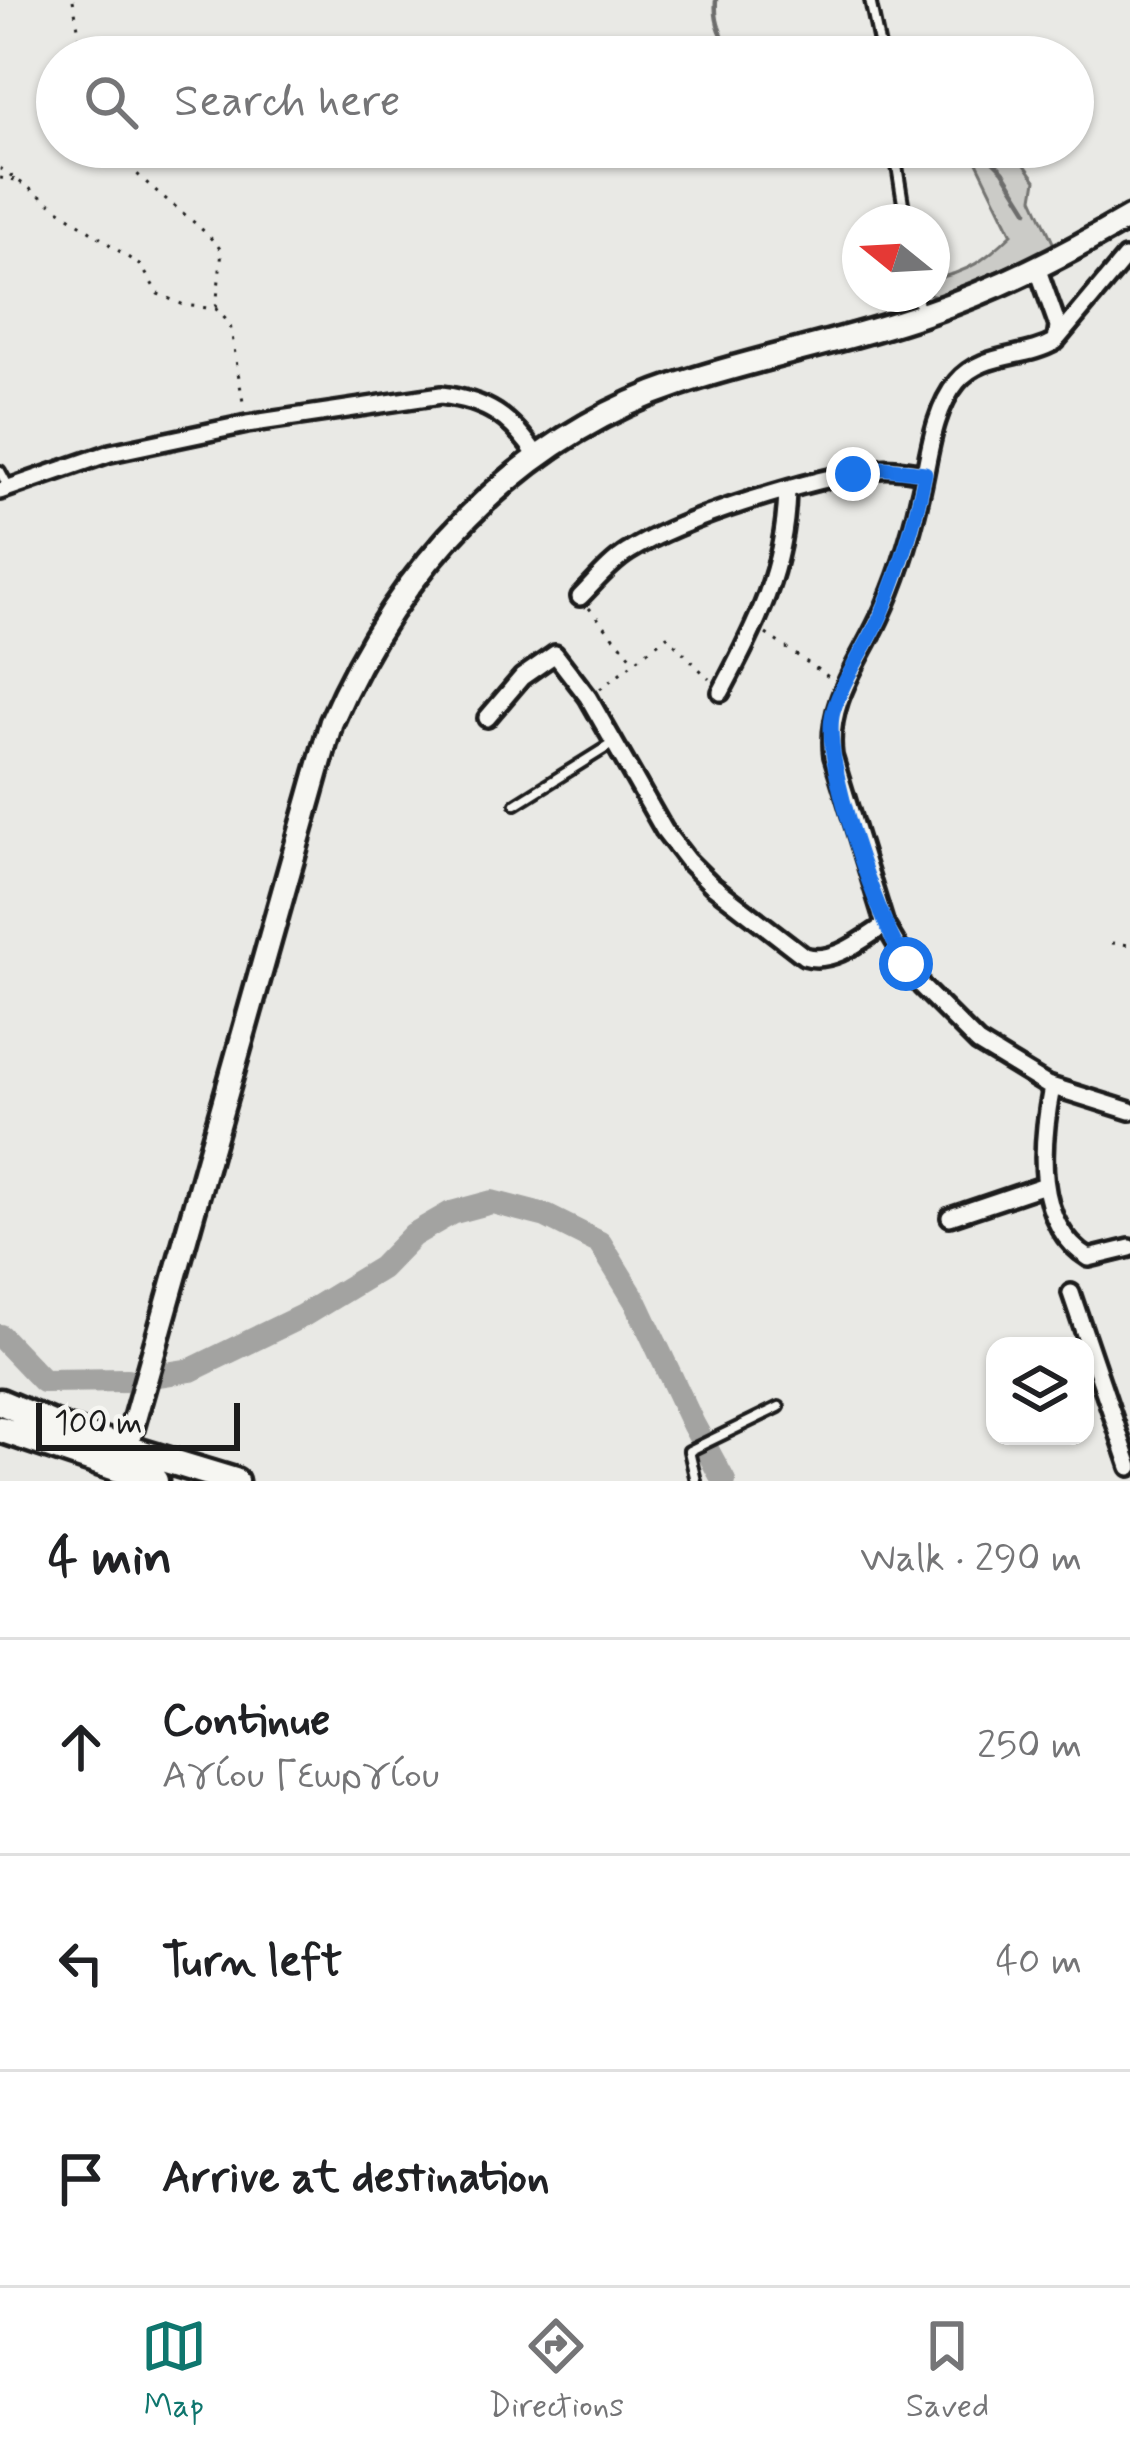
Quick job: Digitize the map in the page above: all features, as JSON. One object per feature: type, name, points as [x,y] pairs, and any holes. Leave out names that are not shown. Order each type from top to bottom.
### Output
[{"type":"main road","points":[[0,1402],[64,1429],[155,1481]]},
{"type":"main road","points":[[0,1429],[235,1481]]},
{"type":"street","points":[[950,296],[1038,270],[1130,217]]},
{"type":"street","points":[[1125,258],[1056,340],[1041,350],[970,368],[953,386],[938,420],[882,614],[833,712],[832,756],[885,925],[922,987],[978,1043],[1052,1087],[1130,1111]]},
{"type":"street","points":[[1038,270],[1058,326],[1056,340]]},
{"type":"street","points":[[124,1460],[331,723],[352,673],[395,601],[478,508],[537,456],[615,410],[676,384],[897,312]]},
{"type":"street","points":[[3,483],[110,453],[247,424],[442,395],[474,399],[518,427],[537,456]]},
{"type":"street","points":[[580,597],[624,554],[651,539],[787,491],[883,468],[925,473]]},
{"type":"street","points":[[721,692],[770,591],[786,536],[787,491]]},
{"type":"street","points":[[488,718],[522,677],[555,654],[616,741],[664,830],[712,884],[804,956],[827,958],[885,925]]},
{"type":"street","points":[[1052,1087],[1043,1135],[1045,1185],[1068,1245],[1089,1258],[1130,1249]]},
{"type":"street","points":[[950,1217],[1045,1185]]},
{"type":"street","points":[[1071,1293],[1082,1337]]},
{"type":"street","points":[[1094,1377],[1130,1467]]},
{"type":"lane","points":[[870,0],[878,36]]},
{"type":"lane","points":[[897,168],[903,204]]},
{"type":"lane","points":[[516,804],[616,741]]},
{"type":"lane","points":[[696,1481],[689,1451],[779,1407]]},
{"type":"path","points":[[73,0],[79,36]]},
{"type":"path","points":[[0,168],[142,267],[158,294],[184,305],[216,309],[230,324],[247,424]]},
{"type":"path","points":[[131,168],[202,226],[223,251],[216,309]]},
{"type":"path","points":[[0,178],[18,181]]},
{"type":"path","points":[[580,597],[636,662]]},
{"type":"path","points":[[755,626],[844,688]]},
{"type":"path","points":[[588,697],[668,636],[721,692]]},
{"type":"path","points":[[1112,943],[1130,945]]},
{"type":"shaded area","points":[[980,168],[1027,168],[1036,180],[1033,198],[1055,247],[950,291],[950,274],[994,251],[1012,234]]},
{"type":"waterway","points":[[716,0],[723,36]]},
{"type":"waterway","points":[[1000,168],[1028,211]]},
{"type":"waterway","points":[[153,1376],[191,1370],[302,1316],[381,1268],[413,1235],[451,1213],[492,1202],[546,1216],[600,1243],[636,1302],[724,1481]]},
{"type":"waterway","points":[[0,1336],[43,1381],[128,1380]]},
{"type":"route","points":[[853,474],[883,468],[925,473],[882,614],[833,712],[830,735],[865,867],[891,940],[906,964]]}]
